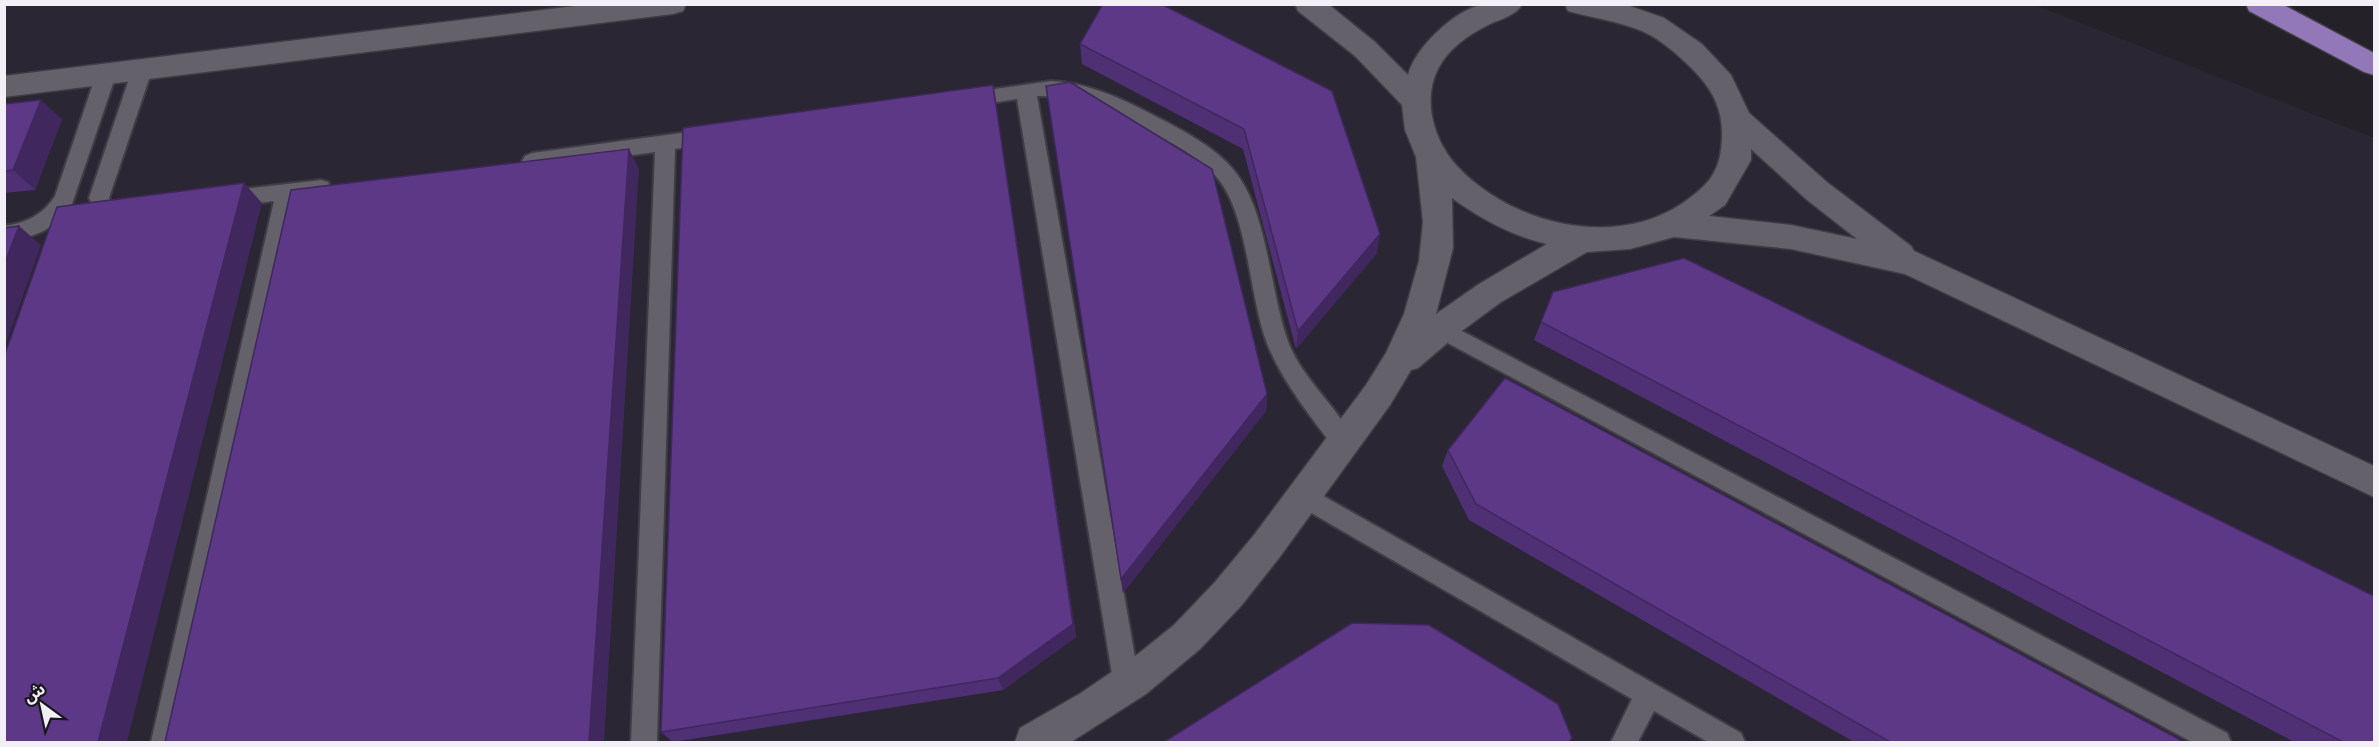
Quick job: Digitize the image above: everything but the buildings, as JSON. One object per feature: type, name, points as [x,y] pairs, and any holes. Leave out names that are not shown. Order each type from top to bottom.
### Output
[{"type":"highway","points":[[2259,4],[2374,65]]},
{"type":"street","points":[[4,87],[673,4]]},
{"type":"street","points":[[1308,4],[1347,32],[1384,65],[1416,102]]},
{"type":"street","points":[[1398,365],[1420,313],[1436,260],[1439,207],[1431,157],[1420,130],[1416,102],[1424,68],[1444,40],[1476,19],[1509,4]]},
{"type":"street","points":[[1431,157],[1458,187],[1493,212],[1535,229],[1582,240],[1630,237],[1674,225],[1714,197],[1736,160],[1737,119],[1721,82],[1692,51],[1654,25],[1608,9],[1578,4]]},
{"type":"street","points":[[1737,119],[1817,190],[1911,263],[2374,482]]},
{"type":"street","points":[[1674,225],[1791,237],[1911,263]]},
{"type":"street","points":[[1034,742],[1080,717],[1127,686],[1188,636],[1236,583],[1304,496],[1398,365],[1439,328],[1485,294],[1582,240]]},
{"type":"lane","points":[[142,70],[99,198],[104,208],[124,211],[145,209]]},
{"type":"lane","points":[[4,234],[27,231],[45,222],[58,210],[65,198],[106,75]]},
{"type":"lane","points":[[944,103],[1026,91],[1070,90],[1104,99],[1197,151],[1226,174],[1242,206],[1278,342],[1289,366],[1342,442]]},
{"type":"lane","points":[[1026,91],[1127,686]]},
{"type":"lane","points":[[511,164],[735,134]]},
{"type":"lane","points":[[644,742],[665,144]]},
{"type":"lane","points":[[203,202],[345,185]]},
{"type":"lane","points":[[164,742],[286,192]]},
{"type":"lane","points":[[1439,328],[2218,742]]},
{"type":"lane","points":[[1304,496],[1732,742]]},
{"type":"lane","points":[[1624,742],[1649,693]]},
{"type":"shaded area","points":[[4,5],[2035,5],[2374,138],[2374,742],[5,742]]}]
